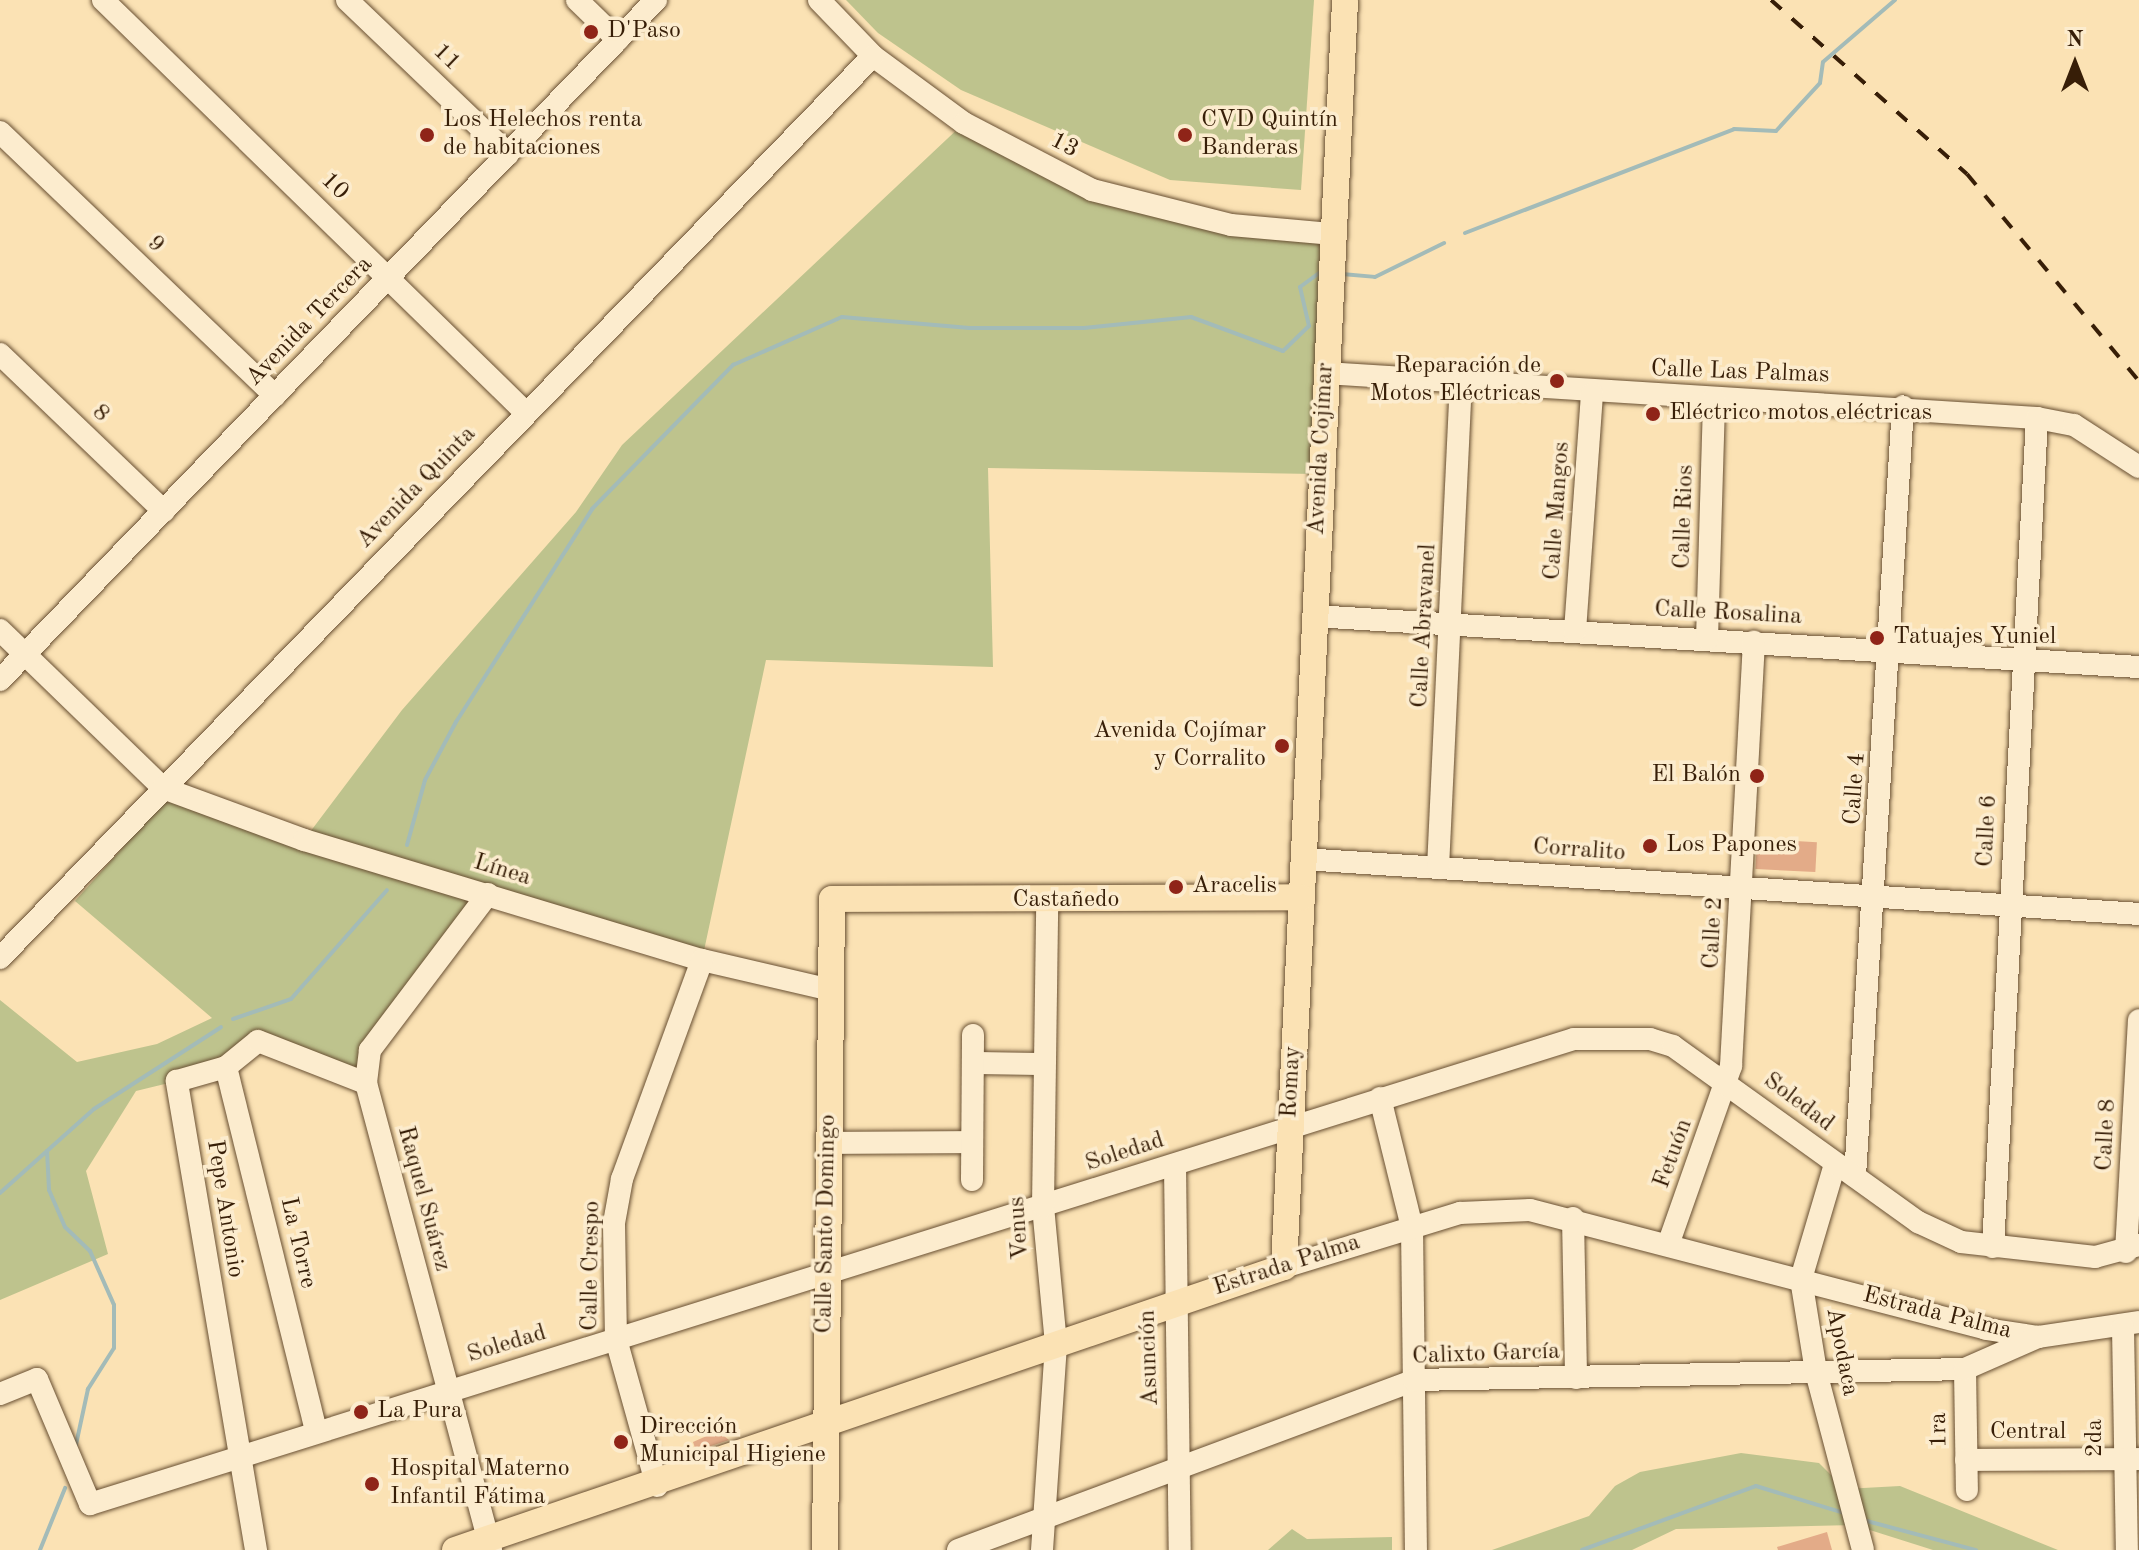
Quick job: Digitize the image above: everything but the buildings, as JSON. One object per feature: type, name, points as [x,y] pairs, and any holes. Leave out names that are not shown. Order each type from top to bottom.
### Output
[{"type":"main road","name":"Avenida Cojímar","points":[[1301,897],[1331,234],[1345,0]]},
{"type":"main road","name":"Castañedo","points":[[832,899],[1047,902],[1301,897]]},
{"type":"main road","name":"Romay","points":[[1284,1267],[1301,897]]},
{"type":"main road","name":"Calle Santo Domingo","points":[[825,1550],[825,1277],[832,899]]},
{"type":"main road","name":"Estrada Palma","points":[[455,1550],[489,1545],[1174,1302],[1284,1267]]},
{"type":"street","name":"10","points":[[103,0],[526,413]]},
{"type":"street","name":"11","points":[[347,0],[508,154]]},
{"type":"street","points":[[577,0],[618,40]]},
{"type":"street","name":"Avenida Tercera","points":[[0,680],[656,0]]},
{"type":"street","name":"13","points":[[819,0],[873,56],[964,123],[1092,190],[1231,225],[1331,234]]},
{"type":"street","name":"Avenida Quinta","points":[[0,958],[873,56]]},
{"type":"street","name":"9","points":[[0,132],[275,396]]},
{"type":"street","name":"8","points":[[0,354],[164,511]]},
{"type":"street","name":"Calle Las Palmas","points":[[1325,373],[1461,386],[1903,406],[2037,418],[2074,425],[2139,467]]},
{"type":"street","name":"Calle Abravanel","points":[[1438,868],[1461,386]]},
{"type":"street","name":"Calle Mangos","points":[[1575,631],[1592,394]]},
{"type":"street","name":"Calle Rios","points":[[1707,639],[1714,398]]},
{"type":"street","name":"Calle 4","points":[[1855,1176],[1892,648],[1903,406]]},
{"type":"street","name":"Calle 6","points":[[1993,1247],[2037,418]]},
{"type":"street","name":"Calle Rosalina","points":[[1314,616],[1892,648],[2139,667]]},
{"type":"street","points":[[0,630],[163,788]]},
{"type":"street","name":"Calle 2","points":[[1729,1083],[1743,888],[1754,642]]},
{"type":"street","name":"Línea","points":[[163,788],[304,840],[702,960],[831,990]]},
{"type":"street","name":"Corralito","points":[[1303,859],[2139,914]]},
{"type":"street","name":"Raquel Suárez","points":[[488,894],[370,1050],[366,1083],[489,1545]]},
{"type":"street","name":"Venus","points":[[1042,1550],[1056,1344],[1043,1206],[1047,902]]},
{"type":"street","name":"Calle Crespo","points":[[657,1486],[616,1339],[614,1223],[622,1179],[702,960]]},
{"type":"street","name":"Calle 8","points":[[2133,1249],[2139,1020]]},
{"type":"street","points":[[972,1180],[973,1035]]},
{"type":"street","name":"Soledad","points":[[0,1394],[37,1379],[90,1504],[316,1431],[825,1277],[1380,1098],[1574,1039],[1661,1043],[1729,1083],[1835,1164],[1918,1222],[1961,1242],[2095,1257],[2133,1249]]},
{"type":"street","name":"Pepe Antonio","points":[[256,1550],[177,1081],[226,1067],[258,1041],[366,1083]]},
{"type":"street","points":[[973,1063],[1043,1064]]},
{"type":"street","name":"La Torre","points":[[226,1067],[237,1090],[316,1431]]},
{"type":"street","name":"Fetuón","points":[[1668,1245],[1729,1083]]},
{"type":"street","points":[[1380,1098],[1412,1227],[1416,1550]]},
{"type":"street","points":[[828,1143],[972,1142]]},
{"type":"street","name":"Apodaca","points":[[1835,1164],[1801,1279],[1816,1372],[1861,1541]]},
{"type":"street","name":"Asunción","points":[[1175,1165],[1174,1302],[1180,1550]]},
{"type":"street","name":"Estrada Palma","points":[[1284,1267],[1412,1227],[1494,1208],[1573,1218],[1668,1245],[2038,1337],[2131,1325]]},
{"type":"street","points":[[1573,1218],[1576,1378]]},
{"type":"street","name":"2da","points":[[2126,1549],[2131,1325]]},
{"type":"street","name":"Calixto García","points":[[958,1550],[1414,1380],[1965,1369],[2038,1337]]},
{"type":"street","name":"1ra","points":[[1965,1369],[1967,1490]]},
{"type":"street","name":"Central","points":[[1966,1460],[2130,1459]]},
{"type":"green space","name":"CVD Quintín Banderas","points":[[846,0],[1314,0],[1301,190],[1170,180],[961,90],[878,33]]},
{"type":"green space","points":[[964,123],[1092,190],[1323,238],[1314,474],[988,468],[993,667],[766,660],[702,960],[488,894],[366,1046],[366,1083],[258,1041],[177,1081],[136,1091],[86,1171],[108,1254],[0,1300],[0,1000],[77,1062],[157,1044],[212,1018],[75,901],[167,798],[304,840],[402,710],[576,512],[622,445]]},
{"type":"green space","points":[[1741,1453],[1819,1463],[1845,1489],[1900,1486],[2058,1550],[1933,1550],[1854,1525],[1676,1529],[1632,1550],[1492,1550],[1589,1516],[1615,1486],[1640,1472]]},
{"type":"green space","points":[[1292,1529],[1307,1539],[1392,1537],[1392,1550],[1268,1550]]},
{"type":"waterway","points":[[1465,233],[1734,129],[1776,131],[1820,83],[1823,62],[1895,0]]},
{"type":"waterway","points":[[1342,274],[1375,277],[1444,243]]},
{"type":"waterway","points":[[407,845],[425,780],[456,722],[592,509],[733,365],[842,317],[970,328],[1084,328],[1191,317],[1283,351],[1309,326],[1300,287],[1321,272]]},
{"type":"waterway","points":[[233,1019],[291,999],[387,890]]},
{"type":"waterway","points":[[0,1193],[94,1109],[221,1027]]},
{"type":"waterway","points":[[47,1151],[49,1190],[65,1227],[90,1251],[114,1305],[114,1348],[88,1389],[75,1449]]},
{"type":"waterway","points":[[1582,1550],[1756,1486],[1847,1514]]},
{"type":"waterway","points":[[40,1550],[65,1488]]},
{"type":"waterway","points":[[1863,1520],[1976,1550]]},
{"type":"railway","points":[[1771,0],[1967,174],[2139,381]]},
{"type":"place","name":"D'Paso","points":[[591,32]]},
{"type":"place","name":"Los Helechos renta de habitaciones","points":[[427,135]]},
{"type":"place","name":"CVD Quintín Banderas","points":[[1185,135]]},
{"type":"place","name":"Reparación de Motos Eléctricas","points":[[1557,381]]},
{"type":"place","name":"Eléctrico motos eléctricas","points":[[1653,414]]},
{"type":"place","name":"Tatuajes Yuniel","points":[[1877,638]]},
{"type":"place","name":"Avenida Cojímar y Corralito","points":[[1282,746]]},
{"type":"place","name":"El Balón","points":[[1757,776]]},
{"type":"place","name":"Los Papones","points":[[1650,846]]},
{"type":"place","name":"Aracelis","points":[[1176,887]]},
{"type":"place","name":"La Pura","points":[[361,1412]]},
{"type":"place","name":"Dirección Municipal Higiene","points":[[621,1442]]},
{"type":"place","name":"Hospital Materno Infantil Fátima","points":[[372,1484]]}]
